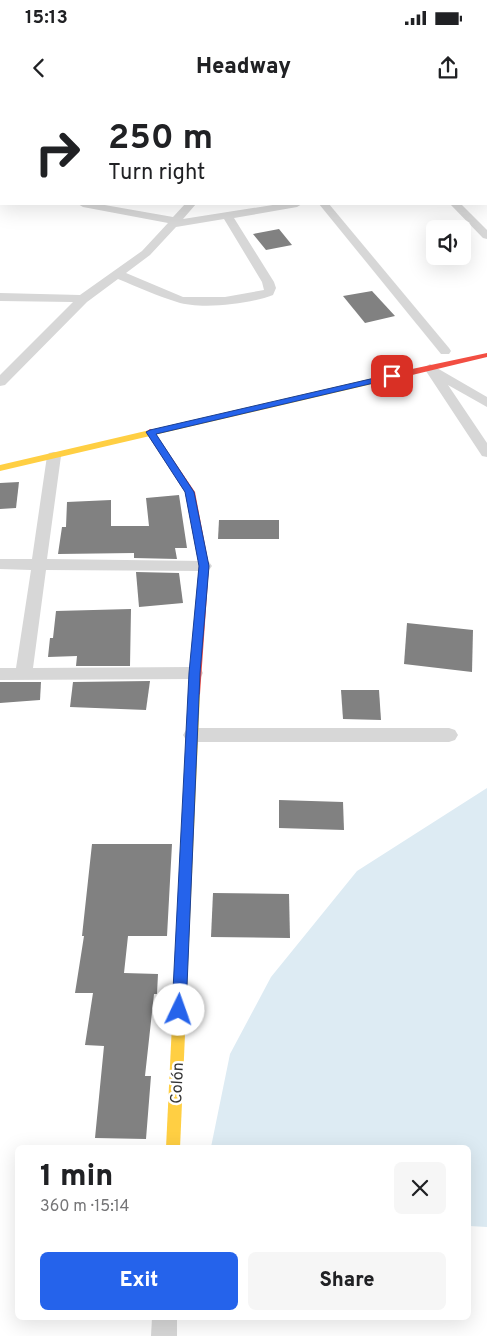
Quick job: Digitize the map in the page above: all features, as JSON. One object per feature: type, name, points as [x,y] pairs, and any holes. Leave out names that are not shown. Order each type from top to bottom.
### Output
[{"type":"street","points":[[84,205],[175,222],[291,205]]},
{"type":"street","points":[[0,382],[82,299],[146,253],[190,205]]},
{"type":"street","points":[[325,205],[445,351]]},
{"type":"street","points":[[456,205],[487,236]]},
{"type":"street","points":[[117,274],[181,300],[199,302],[226,301],[262,295],[269,292],[268,282],[227,215]]},
{"type":"street","points":[[0,297],[82,299]]},
{"type":"street","points":[[0,468],[487,355]]},
{"type":"street","points":[[430,368],[487,403]]},
{"type":"street","points":[[430,368],[487,453]]},
{"type":"street","name":"Colón","points":[[150,432],[190,492],[204,566],[194,673],[172,1145]]},
{"type":"street","points":[[24,673],[54,456]]},
{"type":"street","points":[[0,564],[204,566]]},
{"type":"street","points":[[0,674],[194,673]]},
{"type":"street","points":[[192,735],[448,735]]},
{"type":"street","points":[[164,1336],[165,1320]]},
{"type":"shaded area","points":[[487,788],[487,1227],[471,1226],[471,1145],[211,1145],[230,1054],[271,977],[357,871]]},
{"type":"building","points":[[279,229],[292,245],[266,250],[253,234]]},
{"type":"building","points":[[372,291],[395,316],[365,323],[343,296]]},
{"type":"building","points":[[19,482],[16,508],[0,509],[0,483]]},
{"type":"building","points":[[179,495],[187,548],[175,548],[177,559],[134,558],[134,553],[58,554],[62,527],[66,527],[67,502],[111,500],[111,526],[149,526],[146,498]]},
{"type":"building","points":[[219,520],[279,520],[279,539],[218,539]]},
{"type":"building","points":[[136,572],[179,573],[183,603],[139,607]]},
{"type":"building","points":[[131,609],[130,666],[76,666],[77,656],[48,657],[50,638],[53,638],[56,611]]},
{"type":"building","points":[[407,623],[473,630],[472,672],[404,664]]},
{"type":"building","points":[[150,681],[146,710],[70,707],[73,682]]},
{"type":"building","points":[[0,682],[41,682],[40,700],[0,703]]},
{"type":"building","points":[[341,690],[379,690],[381,720],[343,719]]},
{"type":"building","points":[[279,800],[343,802],[344,830],[279,828]]},
{"type":"building","points":[[92,844],[172,844],[167,936],[128,936],[124,973],[158,974],[157,994],[154,994],[145,1076],[151,1076],[146,1139],[95,1138],[104,1046],[85,1045],[93,993],[75,993],[84,936],[82,936]]},
{"type":"building","points":[[213,893],[289,894],[290,938],[211,937]]},
{"type":"traffic: slow","points":[[0,468],[412,372]]},
{"type":"traffic: slow","points":[[173,1145],[194,694]]},
{"type":"traffic: jam","points":[[412,372],[487,355]]},
{"type":"traffic: jam","points":[[150,432],[190,492],[204,566],[194,694]]},
{"type":"route","points":[[179,1010],[194,673],[204,566],[190,492],[150,432],[392,376]]}]
